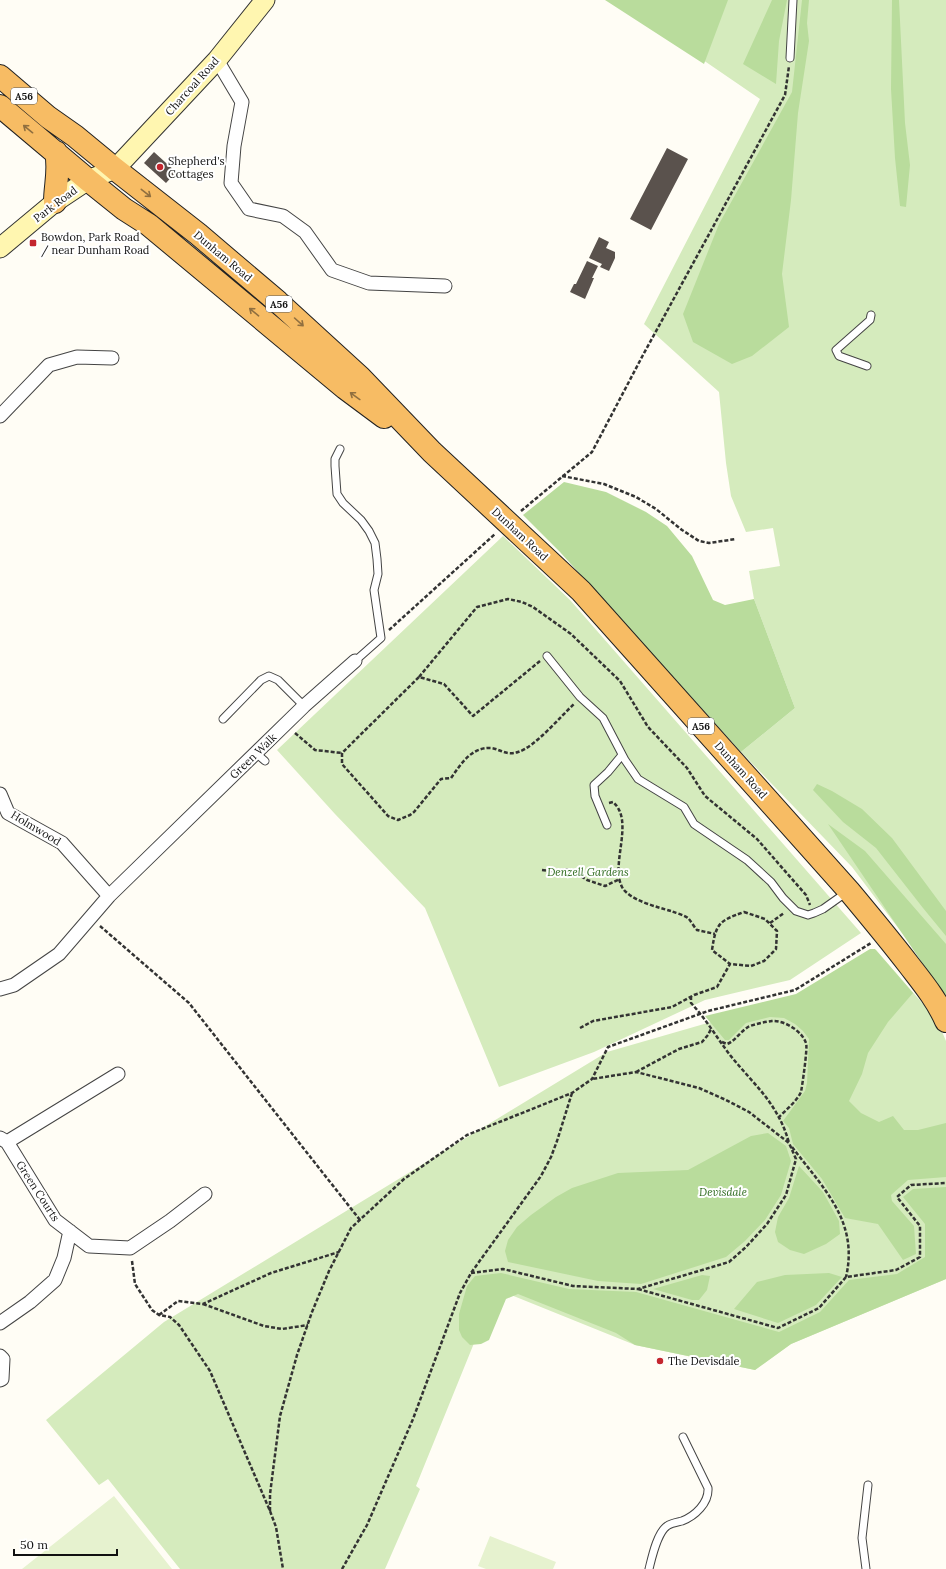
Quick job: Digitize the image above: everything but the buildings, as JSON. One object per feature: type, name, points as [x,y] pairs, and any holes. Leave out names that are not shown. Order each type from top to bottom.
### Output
[{"type":"highway","name":"Dunham Road","points":[[0,76],[48,117],[75,136],[198,234],[278,302],[360,377],[432,452],[581,591],[849,891],[926,987],[942,1011],[946,1021]]},
{"type":"highway","name":"Dunham Road","points":[[0,106],[124,209],[149,225],[345,388],[432,452]]},
{"type":"highway","points":[[48,117],[56,135],[86,160],[90,170],[88,180]]},
{"type":"highway","points":[[55,202],[58,171],[56,152]]},
{"type":"highway","points":[[115,169],[117,183],[133,202],[147,213],[149,225]]},
{"type":"main road","name":"Charcoal Road","points":[[115,169],[217,60],[265,0]]},
{"type":"main road","name":"Park Road","points":[[0,248],[55,202],[88,180],[115,169]]},
{"type":"street","points":[[217,60],[242,102],[234,146],[231,183],[248,209],[283,216],[305,232],[332,270],[369,283],[445,286]]},
{"type":"street","points":[[0,416],[49,365],[77,357],[112,358]]},
{"type":"street","name":"Green Walk","points":[[0,989],[14,985],[59,954],[109,896],[261,757],[285,725],[304,706],[355,661]]},
{"type":"street","name":"Holmwood","points":[[0,794],[8,813],[62,843],[109,896]]},
{"type":"street","points":[[4,1140],[118,1074]]},
{"type":"street","name":"Green Courts","points":[[4,1140],[55,1220],[89,1246],[130,1248]]},
{"type":"street","points":[[130,1248],[170,1221],[205,1194]]},
{"type":"street","name":"Green Courts","points":[[0,1323],[30,1302],[55,1280],[64,1258],[70,1231]]},
{"type":"street","points":[[0,1356],[2,1359],[2,1379],[0,1380]]},
{"type":"lane","points":[[790,58],[793,0]]},
{"type":"lane","points":[[867,366],[839,356],[836,350],[870,320],[871,315]]},
{"type":"lane","points":[[340,449],[335,466],[337,494],[342,502],[369,531],[374,543],[378,574],[374,590],[381,638]]},
{"type":"lane","name":"Green Walk","points":[[355,661],[381,638]]},
{"type":"lane","points":[[546,656],[580,697],[603,718],[622,754],[638,779],[684,807],[694,824],[747,860],[771,882],[782,898],[796,911],[808,915],[814,913],[823,909],[849,891]]},
{"type":"lane","points":[[223,719],[261,680],[269,676],[278,680],[304,706]]},
{"type":"lane","points":[[607,825],[595,796],[594,785],[608,772],[622,754]]},
{"type":"lane","points":[[649,1569],[660,1535],[667,1526],[684,1520],[698,1512],[708,1493],[708,1488],[683,1437]]},
{"type":"lane","points":[[866,1569],[862,1538],[868,1485]]},
{"type":"path","points":[[381,638],[508,522],[561,476],[592,452],[643,355],[785,95],[790,58]]},
{"type":"path","points":[[561,476],[604,484],[636,497],[656,509],[682,530],[699,541],[709,542],[736,539]]},
{"type":"path","points":[[580,697],[536,741],[518,752],[504,753],[491,748],[480,750],[468,755],[451,778],[441,780],[410,816],[398,820],[388,816],[342,764],[342,753],[419,677],[477,607],[508,599],[522,602],[571,634],[620,681],[648,727],[686,768],[705,796],[757,838],[806,895],[814,913]]},
{"type":"path","points":[[419,677],[444,684],[472,716],[546,656]]},
{"type":"path","points":[[285,725],[315,750],[342,753]]},
{"type":"path","points":[[599,807],[613,802],[618,807],[623,830],[618,866],[622,888],[631,896],[651,906],[688,918],[697,930],[715,934]]},
{"type":"path","points":[[542,870],[558,872],[564,870],[573,871],[587,880],[605,886],[620,879]]},
{"type":"path","points":[[770,923],[792,907]]},
{"type":"path","points":[[744,912],[765,919],[770,923],[777,931],[776,949],[764,961],[751,966],[730,964],[712,950],[715,934],[724,919],[744,912]]},
{"type":"path","points":[[91,917],[189,1003],[360,1220]]},
{"type":"path","points":[[592,1079],[608,1047],[701,1014],[795,990],[852,954]]},
{"type":"path","points":[[580,1028],[593,1021],[672,1007],[691,996],[717,987],[730,964]]},
{"type":"path","points":[[638,1289],[729,1262],[746,1247],[767,1224],[786,1195],[796,1159],[785,1129],[762,1091],[741,1068],[701,1014],[691,1003],[691,996]]},
{"type":"path","points":[[721,1042],[727,1044],[732,1042],[749,1027],[774,1021],[790,1026],[801,1034],[807,1044],[803,1083],[800,1093],[778,1117]]},
{"type":"path","points":[[270,1511],[270,1494],[280,1416],[297,1355],[329,1272],[351,1228],[404,1179],[467,1135],[572,1093],[592,1079],[636,1072],[679,1049],[702,1042],[708,1035],[711,1028]]},
{"type":"path","points":[[471,1273],[503,1270],[573,1286],[638,1289],[778,1328],[818,1308],[846,1277],[849,1265],[850,1245],[838,1211],[825,1189],[789,1143],[749,1112],[726,1100],[699,1088],[636,1072]]},
{"type":"path","points":[[342,1569],[367,1525],[413,1419],[460,1293],[471,1273],[541,1176],[557,1141],[572,1093]]},
{"type":"path","points":[[846,1277],[896,1270],[920,1257],[920,1226],[897,1197],[911,1185],[946,1183]]},
{"type":"path","points":[[130,1248],[135,1284],[152,1310],[159,1315],[170,1317],[179,1325],[210,1371],[276,1527],[283,1569]]},
{"type":"path","points":[[203,1304],[271,1273],[339,1252]]},
{"type":"path","points":[[159,1315],[178,1301],[203,1304],[264,1326],[282,1329],[308,1325]]},
{"type":"green space","points":[[605,0],[728,0],[704,64]]},
{"type":"green space","points":[[686,0],[946,0],[946,991],[852,867],[741,752],[795,708],[754,599],[749,571],[780,566],[773,528],[746,532],[731,496],[719,392],[644,324],[760,99],[668,36]]},
{"type":"green space","points":[[772,0],[787,0],[779,41],[776,84],[743,64]]},
{"type":"green space","points":[[802,0],[809,0],[807,23],[809,41],[798,113],[791,200],[782,274],[789,327],[752,356],[732,364],[693,342],[683,314],[719,224],[792,92]]},
{"type":"green space","points":[[892,0],[899,0],[905,123],[910,165],[906,207],[900,206],[895,158],[891,89]]},
{"type":"green space","points":[[564,482],[606,492],[646,512],[667,526],[692,556],[713,600],[725,605],[754,599],[795,708],[741,752],[560,552],[523,515]]},
{"type":"green space","name":"Denzell Gardens","points":[[503,536],[570,600],[861,933],[790,980],[705,1000],[594,1052],[499,1087],[425,908],[335,814],[277,750]]},
{"type":"green space","points":[[817,784],[862,809],[892,838],[946,911],[946,936],[876,848],[843,822],[813,790]]},
{"type":"green space","points":[[828,824],[865,851],[946,944],[946,998]]},
{"type":"green space","points":[[870,949],[875,949],[913,993],[888,1022],[868,1053],[862,1074],[849,1101],[861,1113],[879,1122],[893,1116],[904,1130],[918,1130],[946,1123],[946,1177],[908,1180],[891,1195],[892,1201],[914,1226],[916,1254],[903,1260],[878,1224],[845,1218],[822,1179],[793,1144],[789,1128],[783,1121],[805,1091],[807,1083],[809,1039],[803,1031],[795,1024],[784,1018],[770,1017],[746,1023],[729,1040],[725,1040],[705,1016],[796,994]]},
{"type":"green space","name":"Devisdale","points":[[876,950],[937,1020],[946,1041],[946,1279],[791,1344],[755,1370],[635,1345],[496,1289],[416,1486],[420,1489],[385,1569],[180,1569],[108,1479],[99,1485],[46,1420],[164,1322],[607,1052],[711,1022],[799,1001]]},
{"type":"green space","points":[[768,1133],[786,1146],[791,1161],[781,1195],[765,1220],[745,1241],[726,1257],[641,1284],[598,1281],[508,1262],[505,1251],[508,1240],[517,1227],[556,1197],[572,1188],[618,1173],[688,1170],[751,1136]]},
{"type":"green space","points":[[799,1166],[823,1192],[839,1221],[840,1234],[826,1244],[804,1254],[790,1250],[778,1242],[775,1232],[778,1217],[789,1198]]},
{"type":"green space","points":[[946,1187],[946,1279],[791,1344],[755,1370],[635,1345],[616,1333],[518,1294],[506,1299],[489,1340],[481,1344],[470,1345],[462,1337],[459,1330],[459,1314],[467,1286],[475,1276],[501,1273],[569,1289],[636,1292],[779,1332],[820,1312],[849,1280],[897,1274],[925,1257],[925,1224],[903,1197],[913,1189]]},
{"type":"green space","points":[[829,1273],[842,1277],[816,1305],[778,1323],[734,1309],[757,1282],[785,1275]]},
{"type":"green space","points":[[702,1275],[710,1276],[707,1290],[699,1300],[692,1300],[653,1289]]},
{"type":"green space","points":[[114,1496],[172,1569],[22,1569]]},
{"type":"green space","points":[[490,1536],[556,1562],[553,1569],[486,1569],[478,1566]]},
{"type":"place","name":"Shepherd's Cottages","points":[[160,167]]},
{"type":"place","name":"Bowdon, Park Road / near Dunham Road","points":[[33,243]]},
{"type":"place","name":"The Devisdale","points":[[660,1361]]}]
